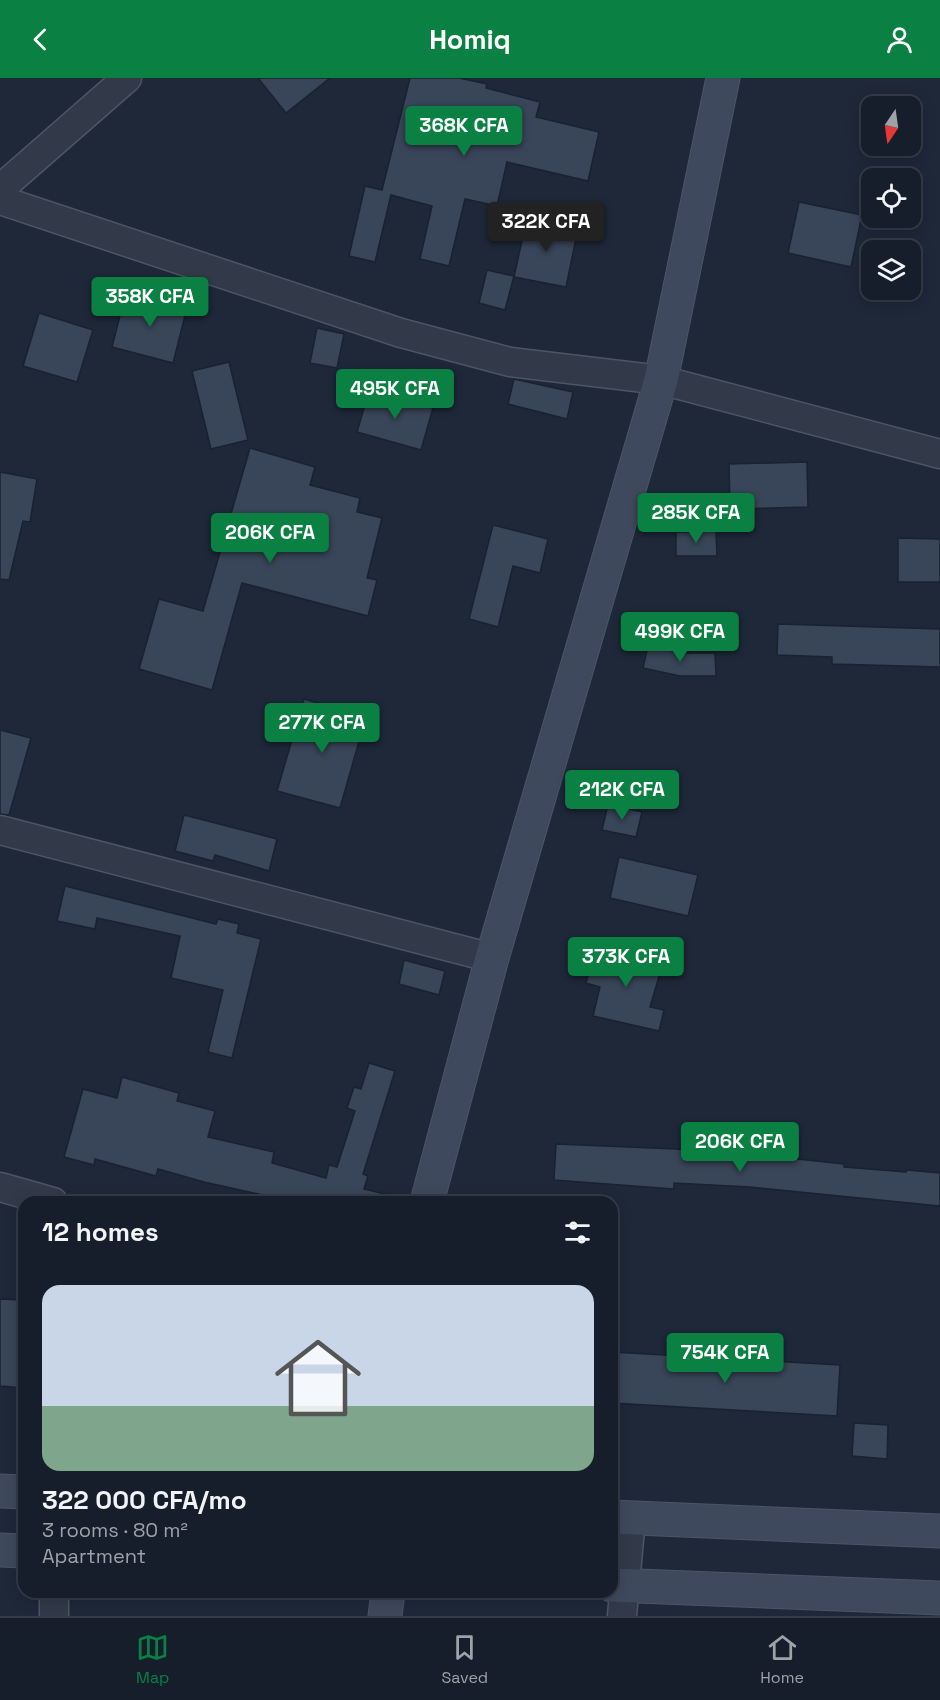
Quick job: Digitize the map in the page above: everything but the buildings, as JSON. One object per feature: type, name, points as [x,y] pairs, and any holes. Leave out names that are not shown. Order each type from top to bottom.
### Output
[{"type":"street","points":[[0,189],[128,78]]},
{"type":"street","points":[[429,1196],[492,958],[661,380],[723,78]]},
{"type":"street","points":[[0,200],[401,333],[510,362],[661,380],[940,454]]},
{"type":"street","points":[[0,830],[492,958]]},
{"type":"street","points":[[0,1187],[32,1196]]},
{"type":"street","points":[[0,1491],[18,1492]]},
{"type":"street","points":[[940,1531],[621,1518],[620,1595],[940,1598]]},
{"type":"street","points":[[0,1550],[18,1551]]},
{"type":"street","points":[[54,1598],[54,1616]]},
{"type":"street","points":[[385,1616],[387,1598]]}]
